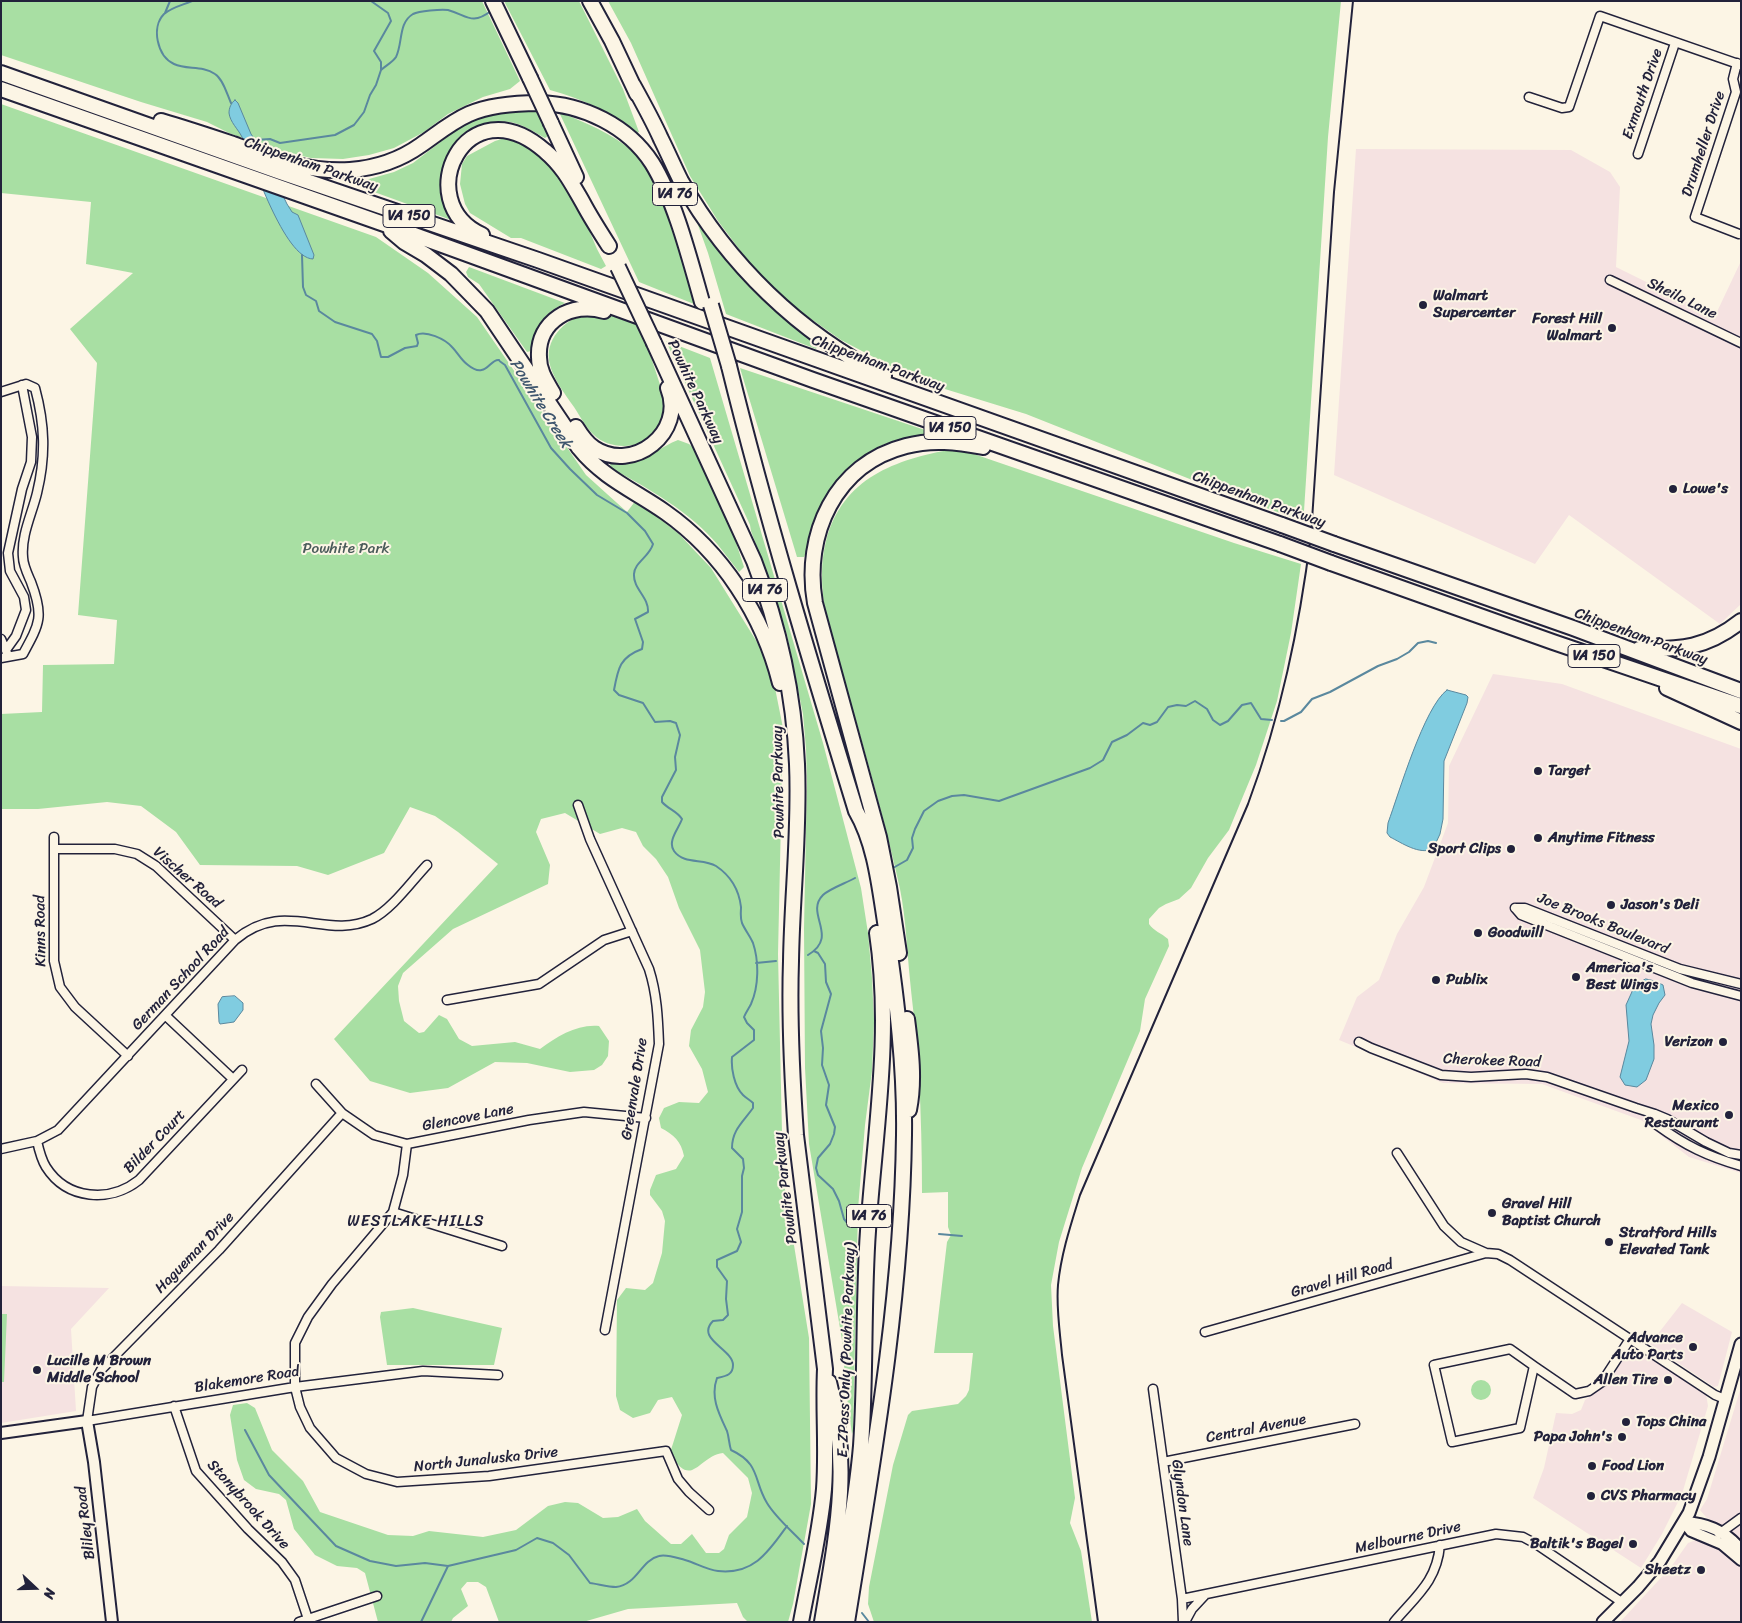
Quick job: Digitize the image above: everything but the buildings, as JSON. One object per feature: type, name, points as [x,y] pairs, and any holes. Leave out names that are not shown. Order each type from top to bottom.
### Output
[{"type":"highway","name":"Powhite Parkway","points":[[493,1],[745,539],[774,620],[787,678],[796,739],[798,790],[790,996],[793,1097],[825,1370],[823,1494],[820,1521],[801,1622]]},
{"type":"highway","name":"Powhite Parkway","points":[[590,1],[633,85],[675,192],[810,660],[856,811],[865,828],[872,852],[889,949],[901,1051],[904,1135],[900,1223],[893,1308],[882,1398],[847,1622]]},
{"type":"highway","name":"Chippenham Parkway","points":[[1,74],[538,260],[1741,691]]},
{"type":"highway","points":[[28,83],[88,97],[294,165],[319,169],[349,170],[390,162],[456,120],[488,108],[524,103],[549,104],[581,110],[623,132],[637,145],[652,164],[665,188],[706,304]]},
{"type":"highway","points":[[633,85],[675,169],[696,204],[736,259],[771,296],[796,318],[840,352],[885,377],[994,417],[1089,456]]},
{"type":"highway","name":"Chippenham Parkway","points":[[1,89],[1082,475],[1553,642],[1741,706]]},
{"type":"highway","points":[[538,260],[514,246],[472,230],[464,223],[455,209],[450,198],[449,185],[452,164],[462,146],[476,135],[494,130],[509,131],[526,137],[546,151],[569,177],[608,246]]},
{"type":"highway","points":[[385,225],[404,242],[426,255],[451,274],[487,311],[592,463],[612,480],[659,508],[688,531],[722,566],[740,590],[763,634],[776,668],[781,689],[788,734],[790,814],[796,853]]},
{"type":"highway","points":[[655,345],[672,400],[672,412],[664,432],[651,446],[629,454],[609,454],[594,448],[579,433],[546,382],[541,369],[540,343],[552,322],[570,310],[591,308],[605,311],[658,331],[700,339]]},
{"type":"highway","points":[[904,1135],[912,1092],[912,1072],[893,909],[879,837],[815,603],[812,568],[816,538],[831,502],[849,479],[875,459],[908,445],[933,442],[966,443],[1082,475]]},
{"type":"highway","points":[[1625,648],[1664,650],[1688,648],[1717,638],[1741,621]]},
{"type":"highway","points":[[1651,675],[1667,688],[1741,722]]},
{"type":"highway","name":"E-ZPass Only (Powhite Parkway)","points":[[835,1622],[854,1506],[860,1452],[867,1250],[884,1033],[879,948],[856,811]]},
{"type":"highway","name":"E-ZPass Only (Powhite Parkway)","points":[[822,1622],[838,1526],[841,1477],[836,1410],[825,1370]]},
{"type":"main road","points":[[1603,1622],[1660,1561],[1684,1522],[1703,1477],[1741,1344]]},
{"type":"street","points":[[1529,97],[1562,108],[1569,107],[1600,16],[1739,64]]},
{"type":"street","name":"Exmouth Drive","points":[[1638,154],[1675,43]]},
{"type":"street","name":"Drumheller Drive","points":[[1739,64],[1733,79],[1736,92],[1695,217],[1739,234]]},
{"type":"street","name":"Sheila Lane","points":[[1610,280],[1741,343]]},
{"type":"street","points":[[1,392],[26,384],[35,388],[41,409],[45,443],[37,493],[26,531],[23,557],[39,603],[38,627],[23,654],[4,656]]},
{"type":"street","points":[[4,656],[16,636],[26,610],[24,597],[10,572],[8,553],[30,462],[32,437],[22,385]]},
{"type":"street","points":[[1,639],[4,656]]},
{"type":"street","name":"Greenvale Drive","points":[[578,805],[590,839],[649,969],[655,989],[658,1014],[659,1044],[605,1330]]},
{"type":"street","name":"Kinns Road","points":[[54,837],[54,962],[60,987],[75,1007],[128,1056]]},
{"type":"street","name":"Vischer Road","points":[[54,849],[115,849],[138,854],[156,866],[235,940]]},
{"type":"street","name":"German School Road","points":[[1,1149],[36,1142],[64,1125],[235,940],[254,926],[272,921],[346,925],[365,922],[383,911],[427,866]]},
{"type":"street","name":"Joe Brooks Boulevard","points":[[1741,984],[1680,969],[1525,908],[1515,908],[1521,915],[1692,983],[1741,996]]},
{"type":"street","points":[[447,1000],[539,984],[604,940],[632,931]]},
{"type":"street","points":[[166,1016],[234,1079]]},
{"type":"street","name":"Cherokee Road","points":[[1359,1042],[1441,1075],[1471,1077],[1536,1074],[1655,1114],[1706,1142],[1728,1152],[1741,1155]]},
{"type":"street","name":"Bilder Court","points":[[36,1142],[50,1173],[71,1190],[89,1195],[108,1195],[127,1189],[139,1180],[242,1070]]},
{"type":"street","name":"Glencove Lane","points":[[316,1084],[342,1113],[374,1134],[407,1144],[529,1120],[584,1112],[646,1118]]},
{"type":"street","name":"Hagueman Drive","points":[[87,1421],[92,1386],[101,1370],[219,1250],[342,1113]]},
{"type":"street","points":[[1655,1114],[1657,1126],[1681,1143],[1697,1151],[1741,1166]]},
{"type":"street","points":[[407,1144],[403,1176],[393,1212],[502,1246]]},
{"type":"street","points":[[1397,1153],[1439,1218],[1453,1236],[1461,1242],[1486,1253],[1498,1254],[1510,1260],[1715,1395],[1726,1399]]},
{"type":"street","name":"North Junaluska Drive","points":[[393,1212],[332,1284],[308,1317],[295,1344],[296,1387],[300,1407],[310,1428],[336,1458],[366,1474],[398,1482],[489,1476],[666,1451],[678,1478],[689,1492],[710,1510]]},
{"type":"street","name":"Gravel Hill Road","points":[[1205,1332],[1486,1253]]},
{"type":"street","points":[[1534,1366],[1520,1428],[1452,1442],[1434,1365],[1510,1349],[1575,1394],[1589,1391],[1602,1382],[1630,1339]]},
{"type":"street","name":"Blakemore Road","points":[[1,1432],[87,1421],[296,1387],[423,1371],[498,1375]]},
{"type":"street","name":"Glyndon Lane","points":[[1153,1389],[1184,1622]]},
{"type":"street","name":"Stonybrook Drive","points":[[174,1406],[196,1470],[248,1529],[282,1562],[295,1580],[308,1620]]},
{"type":"street","name":"Bliley Road","points":[[87,1421],[94,1462],[112,1622]]},
{"type":"street","name":"Central Avenue","points":[[1163,1462],[1355,1424]]},
{"type":"street","points":[[1712,1539],[1741,1518]]},
{"type":"street","points":[[1684,1522],[1695,1523],[1721,1532],[1732,1539],[1741,1550]]},
{"type":"street","points":[[1684,1522],[1691,1531],[1726,1547],[1741,1560]]},
{"type":"street","name":"Melbourne Drive","points":[[1182,1599],[1496,1534],[1523,1537],[1623,1602]]},
{"type":"street","points":[[1394,1622],[1431,1579],[1439,1559],[1440,1545]]},
{"type":"street","points":[[1184,1622],[1205,1594]]},
{"type":"street","points":[[298,1622],[377,1596]]},
{"type":"shaded area","points":[[1356,149],[1571,150],[1610,172],[1620,187],[1616,267],[1715,316],[1741,261],[1741,604],[1720,624],[1569,515],[1535,564],[1334,475]]},
{"type":"shaded area","points":[[1493,674],[1562,684],[1741,749],[1741,1173],[1689,1157],[1641,1120],[1542,1084],[1443,1083],[1339,1040],[1357,997],[1379,980],[1397,934],[1424,887],[1448,823],[1449,766]]},
{"type":"shaded area","name":"Lucille M Brown Middle School","points":[[1,1286],[109,1288],[71,1329],[76,1411],[1,1423]]},
{"type":"shaded area","points":[[1682,1303],[1732,1332],[1718,1386],[1714,1387],[1650,1344]]},
{"type":"shaded area","points":[[1635,1346],[1706,1394],[1708,1406],[1682,1494],[1662,1534],[1641,1568],[1533,1498],[1544,1468],[1556,1413],[1572,1414],[1581,1410],[1585,1400],[1599,1390],[1630,1347]]},
{"type":"shaded area","points":[[1741,1387],[1741,1546],[1728,1531],[1706,1517],[1700,1510],[1707,1499]]},
{"type":"shaded area","points":[[1701,1540],[1730,1553],[1741,1567],[1741,1622],[1620,1622],[1671,1567],[1688,1543]]},
{"type":"green space","points":[[1,1],[482,1],[520,81],[510,89],[483,97],[448,114],[424,132],[394,148],[369,155],[343,159],[311,158],[276,150],[229,133],[207,122],[1,55]]},
{"type":"green space","points":[[504,1],[579,1],[623,89],[639,132],[637,133],[596,107],[550,90]]},
{"type":"green space","points":[[608,1],[1341,1],[1328,137],[1304,511],[1294,518],[1220,491],[1026,414],[919,381],[841,340],[804,314],[777,292],[748,261],[718,221],[690,176],[631,43]]},
{"type":"green space","name":"Powhite Park","points":[[1,104],[376,237],[428,273],[477,317],[586,475],[627,512],[636,500],[679,534],[711,568],[770,663],[783,728],[778,954],[783,1177],[809,1338],[811,1504],[788,1622],[748,1622],[743,1617],[737,1603],[628,1609],[583,1622],[499,1622],[486,1587],[478,1582],[467,1582],[461,1589],[468,1606],[453,1618],[451,1622],[378,1622],[365,1573],[357,1568],[337,1566],[315,1555],[294,1529],[286,1500],[279,1494],[256,1489],[244,1480],[237,1460],[230,1415],[233,1405],[247,1403],[255,1408],[272,1450],[303,1481],[320,1512],[388,1535],[413,1536],[429,1531],[483,1537],[516,1530],[548,1506],[565,1502],[578,1503],[603,1518],[618,1517],[637,1509],[645,1521],[671,1544],[681,1544],[692,1534],[706,1553],[719,1553],[724,1549],[729,1535],[747,1517],[752,1493],[748,1478],[723,1453],[714,1455],[690,1470],[684,1469],[678,1464],[670,1453],[682,1415],[672,1397],[658,1400],[650,1413],[633,1418],[620,1410],[616,1396],[617,1300],[626,1288],[645,1290],[653,1283],[662,1253],[665,1221],[662,1211],[650,1195],[650,1190],[656,1175],[676,1169],[684,1156],[681,1146],[676,1139],[661,1128],[659,1118],[664,1108],[679,1102],[699,1103],[708,1092],[702,1069],[689,1046],[691,1030],[703,1007],[705,992],[700,950],[679,908],[668,877],[656,859],[643,846],[636,832],[622,828],[600,834],[565,813],[541,819],[536,832],[550,865],[548,884],[453,929],[403,973],[398,986],[399,1001],[404,1021],[419,1033],[424,1032],[439,1015],[447,1019],[459,1039],[472,1046],[515,1042],[540,1049],[561,1035],[575,1029],[599,1026],[609,1041],[608,1056],[602,1065],[594,1070],[570,1072],[527,1063],[495,1062],[448,1088],[410,1093],[370,1081],[334,1039],[498,864],[435,816],[410,807],[384,853],[328,875],[297,866],[200,865],[176,832],[141,806],[107,802],[38,809],[1,809],[1,714],[42,712],[43,665],[114,664],[117,620],[78,615],[97,363],[70,329],[133,273],[86,264],[91,202],[1,193]]},
{"type":"green space","points":[[525,110],[536,111],[548,136],[545,138],[528,128],[501,121],[482,124],[465,132],[458,138],[450,155],[454,221],[366,189],[366,181],[369,179],[394,172],[413,163],[460,127],[485,116]]},
{"type":"green space","points":[[559,112],[616,139],[633,152],[645,165],[655,181],[671,219],[694,296],[694,304],[639,282]]},
{"type":"green space","points":[[505,138],[524,144],[553,164],[584,218],[606,266],[601,269],[521,238],[511,238],[470,213],[465,204],[460,184],[462,164],[467,156],[495,141]]},
{"type":"green space","points":[[693,211],[750,287],[818,344],[816,349],[726,314]]},
{"type":"green space","points":[[469,267],[565,303],[550,312],[541,322],[531,351],[527,352],[479,284],[468,277],[466,272]]},
{"type":"green space","points":[[589,312],[637,314],[665,400],[662,421],[655,432],[649,438],[634,445],[625,446],[608,443],[594,435],[583,422],[552,372],[549,351],[555,336],[566,323]]},
{"type":"green space","points":[[666,341],[710,358],[823,743],[861,888],[868,933],[874,1021],[872,1071],[865,1125],[858,1209],[852,1434],[845,1383],[843,1346],[809,1144],[805,1068],[804,928],[807,781],[803,714],[787,635],[750,525]]},
{"type":"green space","points":[[740,368],[925,430],[926,435],[922,437],[890,442],[873,450],[850,470],[839,482],[822,508],[804,557],[797,557]]},
{"type":"green space","points":[[678,440],[689,444],[696,450],[728,518],[744,567],[739,572],[707,533],[681,511],[611,468],[610,464],[642,459]]},
{"type":"green space","points":[[953,449],[968,452],[1301,564],[1291,633],[1277,701],[1256,765],[1229,830],[1208,858],[1191,888],[1179,899],[1159,908],[1149,919],[1149,924],[1168,939],[1169,946],[1145,999],[1140,1031],[1082,1168],[1059,1242],[1051,1285],[1053,1326],[1075,1498],[1070,1523],[1081,1551],[1092,1622],[874,1622],[868,1604],[869,1587],[893,1465],[908,1415],[912,1411],[958,1404],[969,1390],[973,1353],[934,1353],[947,1242],[951,1235],[948,1227],[948,1192],[922,1193],[917,1040],[902,900],[880,806],[830,633],[822,586],[822,563],[826,541],[834,519],[845,501],[858,487],[874,475],[892,466],[932,453]]},
{"type":"green space","points":[[413,1308],[502,1328],[494,1365],[387,1365],[380,1317],[381,1312]]},
{"type":"green space","points":[[1,1314],[7,1314],[4,1382],[1,1382]]},
{"type":"green space","points":[[1481,1380],[1488,1383],[1491,1390],[1488,1397],[1481,1400],[1474,1397],[1471,1390],[1474,1383]]},
{"type":"water","points":[[235,100],[287,204],[292,212],[298,215],[314,255],[313,259],[302,254],[291,243],[271,207],[242,137],[232,122],[229,113],[230,107]]},
{"type":"water","points":[[1447,690],[1468,697],[1444,761],[1443,819],[1440,834],[1433,849],[1411,848],[1390,837],[1387,833],[1388,823],[1421,732],[1438,699]]},
{"type":"water","points":[[1646,979],[1663,985],[1665,995],[1653,1015],[1651,1024],[1654,1059],[1646,1080],[1637,1087],[1625,1085],[1620,1077],[1629,1041],[1626,1005],[1635,985]]},
{"type":"water","points":[[235,996],[243,1003],[243,1010],[234,1022],[220,1024],[218,1004],[222,997]]},
{"type":"waterway","name":"Powhite Creek","points":[[165,13],[170,1]]},
{"type":"waterway","name":"Powhite Creek","points":[[192,1],[164,14],[160,20],[157,33],[160,48],[163,55],[174,64],[205,69],[218,76],[231,103]]},
{"type":"waterway","points":[[255,140],[270,139],[280,143],[335,135],[354,125],[364,112],[376,85],[381,70],[381,62],[374,51],[391,21],[388,13],[371,1]]},
{"type":"waterway","points":[[381,70],[396,57],[403,28],[408,18],[413,14],[430,10],[448,10],[474,19],[491,11]]},
{"type":"waterway","name":"Powhite Creek","points":[[302,255],[303,287],[306,295],[316,301],[319,311],[335,322],[372,334],[377,341],[381,357],[388,357],[405,348],[417,346],[416,335],[425,334],[445,341],[474,369],[483,369],[499,360],[505,365],[551,448],[597,495],[627,513],[645,531],[653,544],[637,566],[634,574],[636,584],[648,607],[648,612],[635,619],[643,642],[642,649],[629,656],[621,664],[614,690],[619,695],[643,703],[655,722],[670,721],[676,723],[680,735],[675,757],[676,770],[662,797],[662,802],[682,819],[673,839],[672,847],[683,858],[716,866],[730,879],[738,895],[741,907],[741,921],[753,943],[757,965],[756,989],[744,1017],[754,1030],[754,1040],[732,1057],[735,1082],[743,1095],[753,1103],[753,1108],[739,1126],[732,1142],[732,1148],[743,1159],[744,1168],[742,1176],[742,1212],[737,1229],[741,1242],[737,1251],[717,1260],[717,1267],[727,1281],[726,1299],[728,1315],[723,1320],[713,1321],[709,1327],[709,1333],[711,1339],[731,1359],[733,1368],[726,1376],[717,1378],[714,1392],[715,1399],[718,1412],[727,1431],[731,1450],[741,1455],[752,1467],[763,1495],[771,1509],[804,1544]]},
{"type":"waterway","points":[[1281,721],[1301,712],[1312,699],[1330,692],[1378,666],[1397,659],[1409,652],[1418,643],[1428,641],[1436,643]]},
{"type":"waterway","points":[[893,868],[907,860],[913,848],[912,838],[915,829],[924,811],[938,801],[952,796],[964,795],[999,801],[1090,768],[1103,760],[1112,742],[1127,735],[1143,723],[1150,725],[1157,722],[1168,707],[1186,706],[1195,701],[1207,709],[1213,720],[1220,725],[1228,721],[1242,705],[1251,703],[1261,719],[1272,720]]},
{"type":"waterway","points":[[808,955],[817,948],[821,940],[822,933],[817,910],[818,902],[823,895],[833,888],[855,878]]},
{"type":"waterway","points":[[814,951],[818,953],[825,964],[826,982],[831,994],[821,1031],[822,1065],[829,1085],[826,1105],[835,1127],[830,1144],[818,1158],[816,1168],[818,1175],[833,1189],[839,1201],[844,1219],[849,1225],[854,1226]]},
{"type":"waterway","points":[[756,963],[776,961]]},
{"type":"waterway","points":[[939,1234],[962,1236]]},
{"type":"waterway","points":[[245,1430],[269,1475],[336,1546],[370,1561],[396,1566],[425,1563],[448,1566],[516,1550],[537,1538],[553,1543],[569,1555],[590,1583],[616,1587],[629,1582],[648,1562],[659,1556],[672,1556],[718,1571],[741,1569],[751,1565],[767,1552],[787,1526]]},
{"type":"waterway","points":[[421,1622],[448,1566]]},
{"type":"waterway","name":"Powhite Creek","points":[[862,1613],[869,1622]]},
{"type":"railway","points":[[1098,1622],[1058,1320],[1059,1273],[1080,1195],[1248,804],[1270,738],[1287,671],[1301,604],[1311,535],[1334,192],[1353,1]]},
{"type":"place","name":"Walmart Supercenter","points":[[1423,305]]},
{"type":"place","name":"Forest Hill Walmart","points":[[1612,328]]},
{"type":"place","name":"Lowe's","points":[[1673,489]]},
{"type":"place","name":"Target","points":[[1538,771]]},
{"type":"place","name":"Anytime Fitness","points":[[1538,838]]},
{"type":"place","name":"Sport Clips","points":[[1511,849]]},
{"type":"place","name":"Jason's Deli","points":[[1611,905]]},
{"type":"place","name":"Goodwill","points":[[1478,933]]},
{"type":"place","name":"America's Best Wings","points":[[1576,977]]},
{"type":"place","name":"Publix","points":[[1436,980]]},
{"type":"place","name":"Verizon","points":[[1723,1042]]},
{"type":"place","name":"Mexico Restaurant","points":[[1729,1115]]},
{"type":"place","name":"Gravel Hill Baptist Church","points":[[1492,1213]]},
{"type":"place","name":"Stratford Hills Elevated Tank","points":[[1609,1242]]},
{"type":"place","name":"Advance Auto Parts","points":[[1693,1347]]},
{"type":"place","name":"Lucille M Brown Middle School","points":[[37,1370]]},
{"type":"place","name":"Allen Tire","points":[[1668,1380]]},
{"type":"place","name":"Tops China","points":[[1626,1422]]},
{"type":"place","name":"Papa John's","points":[[1622,1437]]},
{"type":"place","name":"Food Lion","points":[[1592,1466]]},
{"type":"place","name":"CVS Pharmacy","points":[[1591,1496]]},
{"type":"place","name":"Baltik's Bagel","points":[[1633,1544]]},
{"type":"place","name":"Sheetz","points":[[1701,1570]]},
{"type":"district","name":"WESTLAKE HILLS","points":[[416,1222]]}]
